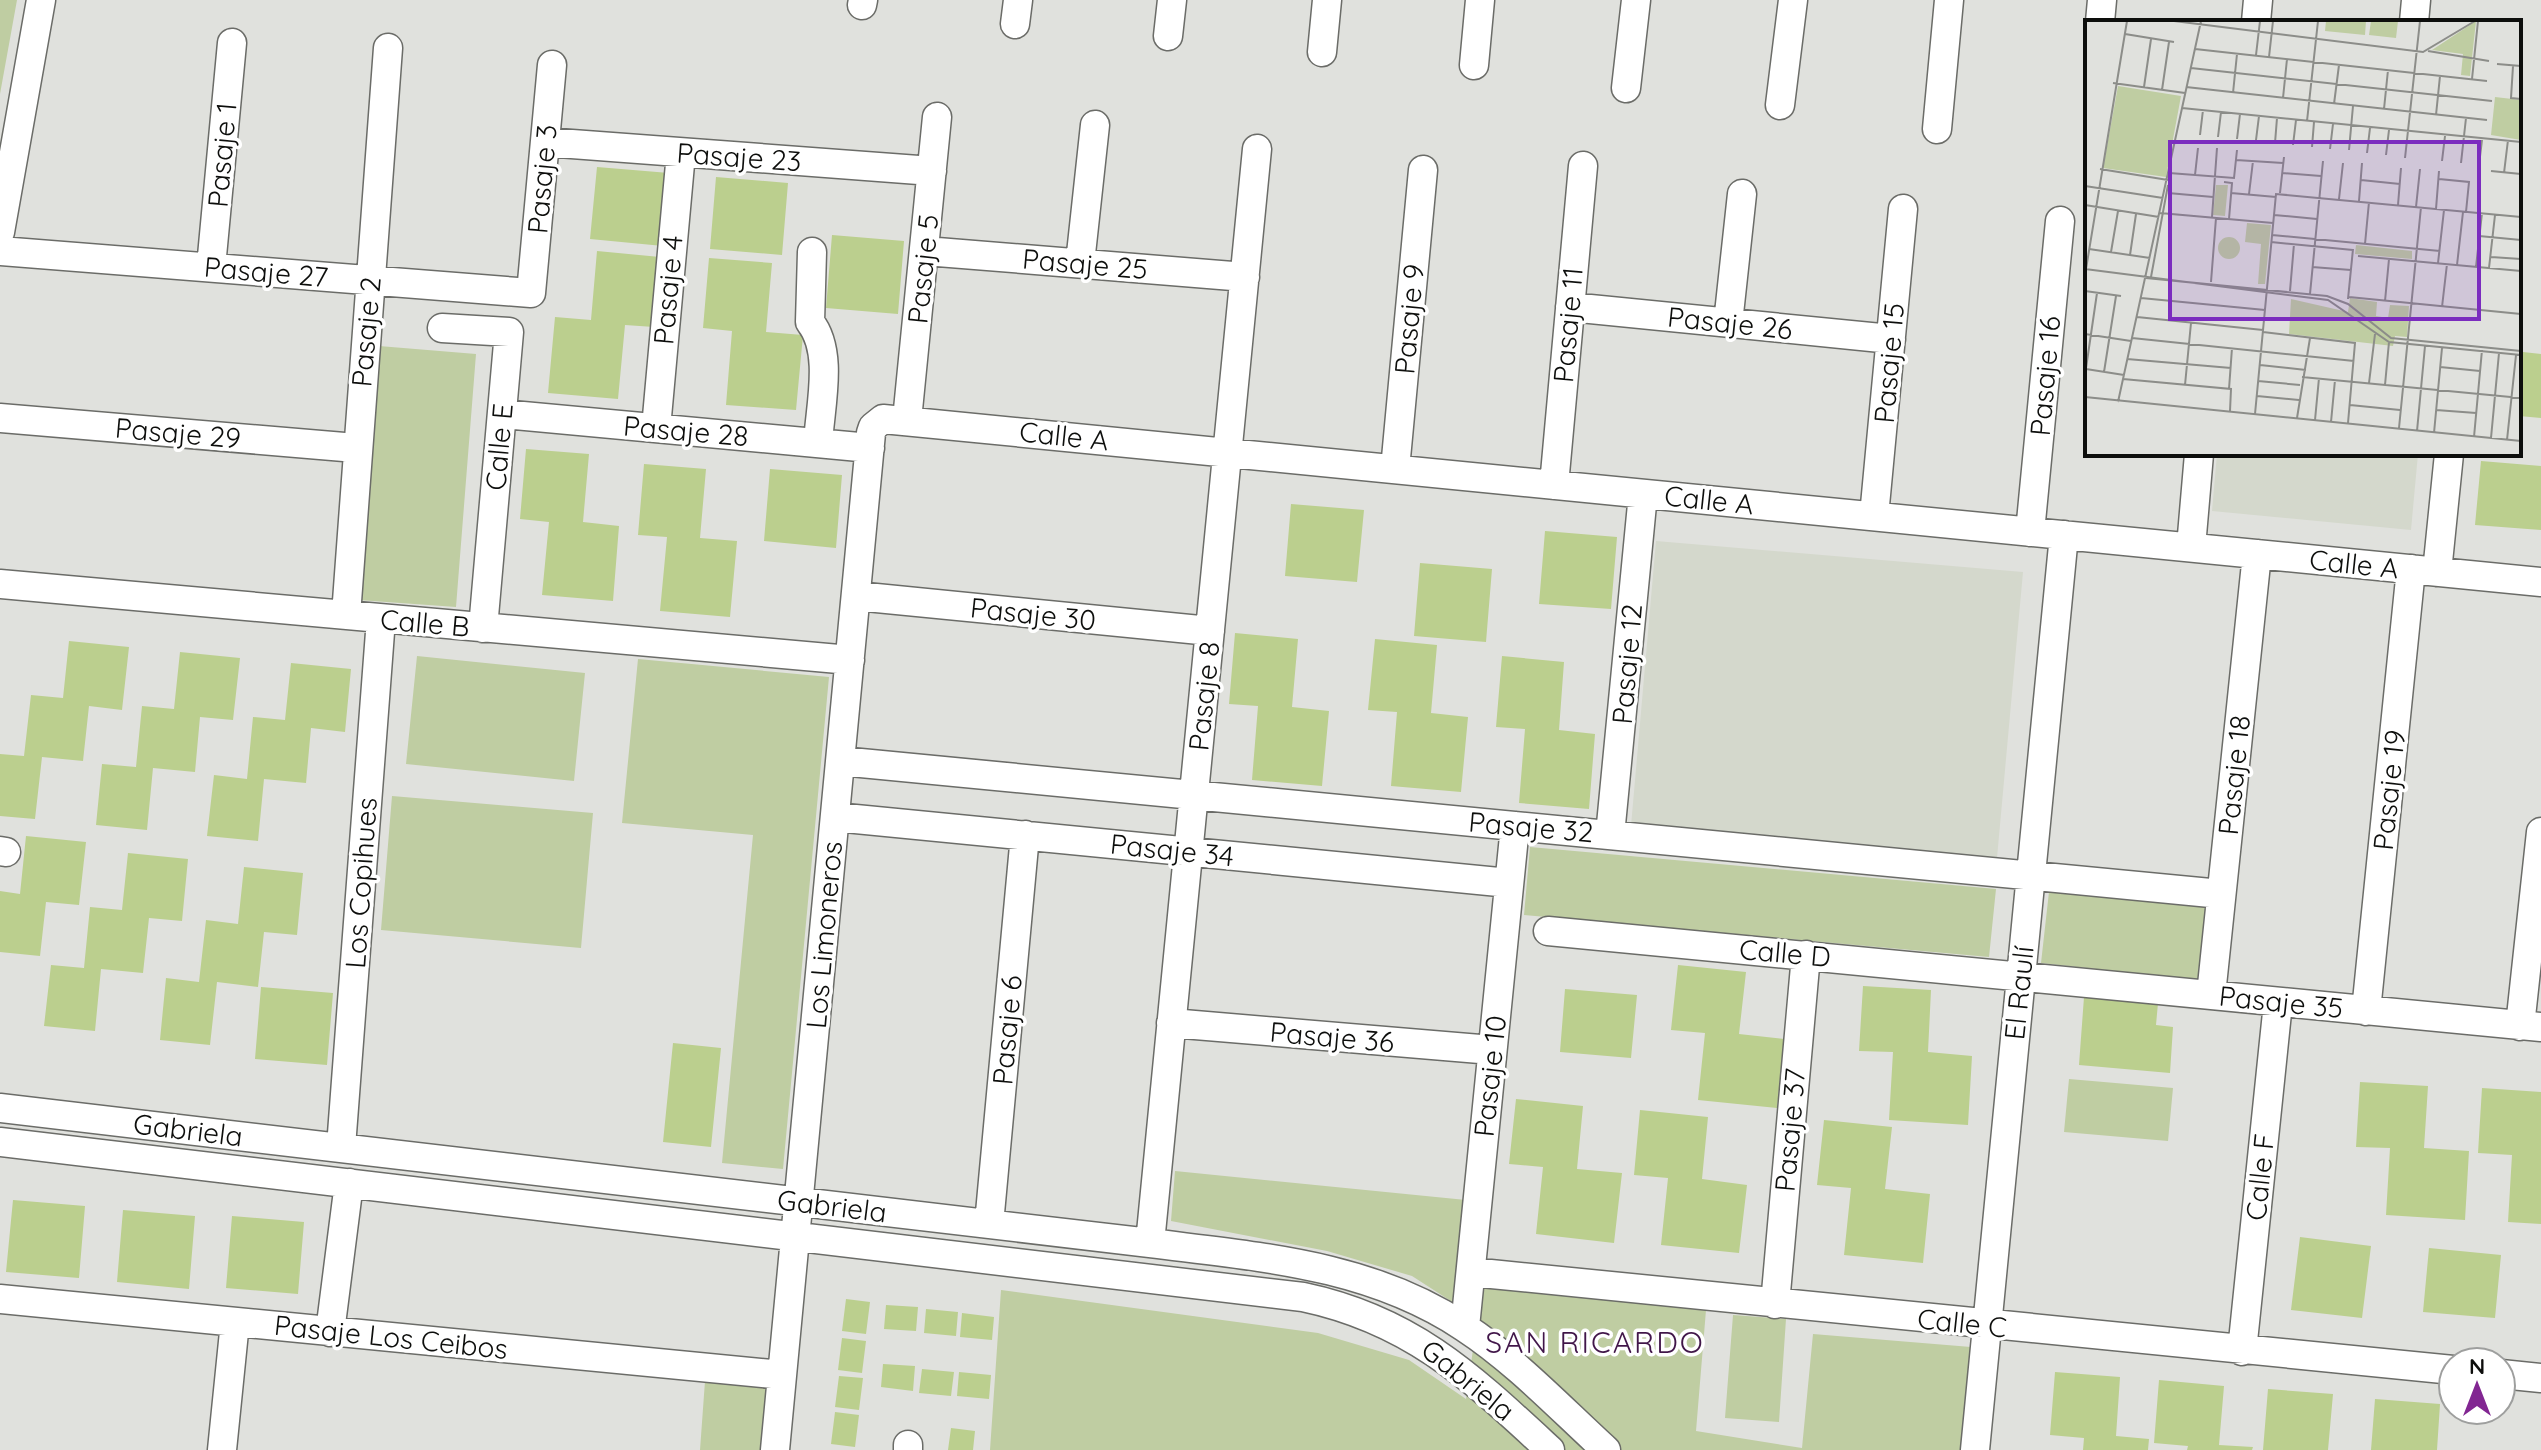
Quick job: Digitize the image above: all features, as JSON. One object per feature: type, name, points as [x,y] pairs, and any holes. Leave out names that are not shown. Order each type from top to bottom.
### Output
[{"type":"street","points":[[0,232],[41,0]]},
{"type":"street","points":[[1168,36],[1172,0]]},
{"type":"street","points":[[1322,52],[1327,0]]},
{"type":"street","points":[[1474,65],[1480,0]]},
{"type":"street","points":[[1626,88],[1636,0]]},
{"type":"street","points":[[1780,105],[1793,0]]},
{"type":"street","points":[[1937,129],[1949,0]]},
{"type":"street","points":[[2100,20],[2102,0]]},
{"type":"street","points":[[2256,20],[2258,0]]},
{"type":"street","points":[[2414,20],[2416,0]]},
{"type":"street","name":"Pasaje 1","points":[[211,267],[232,43]]},
{"type":"street","name":"Pasaje 2","points":[[346,615],[388,48]]},
{"type":"street","name":"Pasaje 3","points":[[531,293],[552,65]]},
{"type":"street","name":"Pasaje 5","points":[[907,420],[937,117]]},
{"type":"street","points":[[1080,263],[1095,125]]},
{"type":"street","name":"Pasaje 23","points":[[545,142],[932,171]]},
{"type":"street","name":"Pasaje 8","points":[[1150,1243],[1257,149]]},
{"type":"street","name":"Pasaje 4","points":[[656,428],[681,153]]},
{"type":"street","name":"Pasaje 11","points":[[1554,485],[1583,166]]},
{"type":"street","name":"Pasaje 9","points":[[1395,469],[1423,170]]},
{"type":"street","points":[[1728,323],[1742,194]]},
{"type":"street","name":"Pasaje 15","points":[[1874,516],[1903,209]]},
{"type":"street","name":"Pasaje 16","points":[[2030,532],[2060,221]]},
{"type":"street","name":"Pasaje 27","points":[[0,251],[531,293]]},
{"type":"street","name":"Pasaje 25","points":[[925,251],[1245,277]]},
{"type":"street","points":[[812,252],[810,322],[821,335],[823,352],[818,443]]},
{"type":"street","name":"Pasaje 26","points":[[1570,307],[1891,339]]},
{"type":"street","name":"Calle E","points":[[442,328],[509,332],[483,628]]},
{"type":"street","name":"Pasaje 28","points":[[502,414],[818,443],[874,435]]},
{"type":"street","name":"Pasaje 29","points":[[0,418],[356,448]]},
{"type":"street","name":"Calle A","points":[[874,435],[907,420],[2541,582]]},
{"type":"street","name":"Los Limoneros","points":[[775,1450],[874,435]]},
{"type":"street","points":[[2191,547],[2199,456]]},
{"type":"street","name":"Pasaje 19","points":[[2366,1011],[2424,570],[2449,456]]},
{"type":"street","name":"Pasaje 12","points":[[1610,835],[1643,494]]},
{"type":"street","name":"El Raulí","points":[[1975,1450],[2064,535]]},
{"type":"street","name":"Pasaje 18","points":[[2211,995],[2257,554]]},
{"type":"street","name":"Calle B","points":[[0,584],[850,660]]},
{"type":"street","name":"Pasaje 30","points":[[856,596],[1210,631]]},
{"type":"street","name":"Los Copihues","points":[[341,1147],[381,619]]},
{"type":"street","name":"Pasaje 32","points":[[840,761],[2221,894]]},
{"type":"street","name":"Pasaje 34","points":[[835,817],[1509,883]]},
{"type":"street","name":"Pasaje 10","points":[[1465,1327],[1515,826]]},
{"type":"street","points":[[2531,1027],[2541,832]]},
{"type":"street","name":"Pasaje 6","points":[[989,1224],[1025,835]]},
{"type":"street","name":"Calle D","points":[[1548,931],[2021,976]]},
{"type":"street","name":"Pasaje 37","points":[[1775,1304],[1806,955]]},
{"type":"street","name":"Pasaje 35","points":[[2021,976],[2531,1027]]},
{"type":"street","name":"Calle F","points":[[2242,1351],[2278,1003]]},
{"type":"street","name":"Pasaje 36","points":[[1171,1023],[1492,1050]]},
{"type":"street","name":"Gabriela","points":[[0,1108],[1150,1243],[1325,1267],[1382,1284],[1465,1327],[1519,1370],[1606,1450]]},
{"type":"street","name":"Gabriela","points":[[0,1142],[1332,1303],[1385,1322],[1434,1349],[1474,1379],[1550,1450]]},
{"type":"street","points":[[330,1332],[349,1183]]},
{"type":"street","name":"Calle C","points":[[1471,1272],[1987,1326],[2437,1369]]},
{"type":"street","name":"Pasaje Los Ceibos","points":[[0,1299],[782,1375]]},
{"type":"street","points":[[222,1450],[235,1322]]},
{"type":"street","points":[[2517,1376],[2541,1378]]},
{"type":"shaded area","points":[[2217,456],[2418,456],[2411,530],[2212,511]]},
{"type":"shaded area","points":[[1656,541],[2023,572],[1997,858],[1631,826]]},
{"type":"green space","points":[[0,0],[17,0],[0,94]]},
{"type":"green space","points":[[379,346],[476,354],[456,607],[359,600]]},
{"type":"green space","points":[[417,656],[585,673],[574,781],[406,764]]},
{"type":"green space","points":[[638,659],[829,677],[783,1169],[722,1163],[753,835],[622,823]]},
{"type":"green space","points":[[392,796],[593,813],[581,948],[381,930]]},
{"type":"green space","points":[[1530,847],[1996,889],[1989,957],[1524,915]]},
{"type":"green space","points":[[2050,883],[2207,901],[2198,980],[2041,963]]},
{"type":"green space","points":[[2069,1079],[2173,1088],[2168,1141],[2064,1132]]},
{"type":"green space","points":[[1175,1171],[1466,1200],[1457,1305],[1412,1276],[1327,1251],[1171,1221]]},
{"type":"green space","points":[[1486,1284],[1706,1310],[1696,1431],[1802,1448],[1813,1334],[1971,1347],[1962,1450],[990,1450],[1001,1290],[1318,1333],[1409,1360],[1466,1399],[1481,1293]]},
{"type":"green space","points":[[1733,1315],[1786,1319],[1779,1422],[1725,1418]]},
{"type":"green space","points":[[705,1381],[770,1387],[764,1450],[700,1450]]},
{"type":"building","points":[[597,167],[669,173],[663,246],[590,239]]},
{"type":"building","points":[[716,177],[788,183],[782,255],[710,249]]},
{"type":"building","points":[[832,235],[904,241],[898,314],[826,308]]},
{"type":"building","points":[[597,251],[660,257],[654,327],[625,325],[618,399],[548,393],[555,317],[591,320]]},
{"type":"building","points":[[709,258],[772,263],[766,332],[803,335],[796,410],[726,405],[732,331],[703,328]]},
{"type":"building","points":[[2523,352],[2541,354],[2541,418],[2521,416]]},
{"type":"building","points":[[526,449],[589,454],[583,522],[619,526],[613,601],[542,595],[549,522],[520,519]]},
{"type":"building","points":[[2481,461],[2541,466],[2541,530],[2475,525]]},
{"type":"building","points":[[644,464],[706,469],[700,538],[737,541],[730,617],[660,611],[667,537],[638,535]]},
{"type":"building","points":[[770,469],[842,475],[836,548],[764,541]]},
{"type":"building","points":[[1291,504],[1364,510],[1357,582],[1285,576]]},
{"type":"building","points":[[1545,531],[1617,537],[1611,609],[1539,604]]},
{"type":"building","points":[[1420,563],[1492,569],[1486,642],[1414,636]]},
{"type":"building","points":[[1235,633],[1298,639],[1292,707],[1329,711],[1322,786],[1252,780],[1258,706],[1229,704]]},
{"type":"building","points":[[1375,639],[1437,645],[1431,713],[1468,717],[1461,792],[1391,786],[1397,712],[1368,710]]},
{"type":"building","points":[[69,641],[129,647],[122,710],[89,706],[83,761],[42,757],[35,819],[0,816],[0,754],[24,756],[31,695],[63,698]]},
{"type":"building","points":[[180,652],[240,658],[233,720],[200,717],[195,772],[153,768],[147,830],[96,825],[102,764],[136,767],[142,706],[174,709]]},
{"type":"building","points":[[1502,656],[1564,662],[1559,730],[1595,734],[1589,809],[1519,803],[1525,729],[1496,727]]},
{"type":"building","points":[[291,663],[351,669],[345,732],[311,728],[306,783],[264,779],[258,841],[207,836],[214,775],[247,779],[253,717],[285,720]]},
{"type":"building","points":[[26,836],[86,842],[79,905],[46,902],[40,956],[0,952],[0,891],[20,894]]},
{"type":"building","points":[[128,853],[188,859],[182,921],[149,918],[143,973],[101,969],[95,1031],[44,1026],[51,965],[84,968],[90,907],[122,910]]},
{"type":"building","points":[[244,867],[303,873],[297,935],[264,932],[258,987],[217,982],[210,1045],[160,1040],[166,978],[199,982],[206,920],[238,924]]},
{"type":"building","points":[[1678,965],[1746,972],[1739,1034],[1784,1039],[1777,1108],[1698,1100],[1705,1033],[1671,1030]]},
{"type":"building","points":[[1863,986],[1931,990],[1928,1052],[1972,1056],[1968,1125],[1889,1120],[1893,1052],[1859,1051]]},
{"type":"building","points":[[261,987],[333,993],[327,1065],[255,1059]]},
{"type":"building","points":[[1565,989],[1637,995],[1631,1058],[1560,1052]]},
{"type":"building","points":[[2084,997],[2158,1003],[2156,1025],[2173,1027],[2170,1073],[2079,1065]]},
{"type":"building","points":[[673,1043],[721,1048],[711,1147],[663,1142]]},
{"type":"building","points":[[2360,1082],[2428,1086],[2424,1148],[2469,1151],[2465,1220],[2386,1215],[2390,1148],[2356,1147]]},
{"type":"building","points":[[2482,1088],[2541,1092],[2541,1224],[2508,1222],[2512,1155],[2478,1153]]},
{"type":"building","points":[[1516,1099],[1583,1106],[1577,1169],[1622,1173],[1614,1243],[1536,1234],[1543,1167],[1509,1164]]},
{"type":"building","points":[[1640,1110],[1708,1117],[1702,1179],[1747,1185],[1739,1253],[1661,1245],[1668,1178],[1634,1175]]},
{"type":"building","points":[[1824,1120],[1892,1127],[1885,1189],[1930,1194],[1923,1263],[1844,1255],[1851,1188],[1817,1185]]},
{"type":"building","points":[[13,1200],[85,1206],[79,1278],[6,1272]]},
{"type":"building","points":[[123,1210],[195,1216],[189,1289],[117,1282]]},
{"type":"building","points":[[232,1216],[304,1222],[298,1294],[226,1288]]},
{"type":"building","points":[[2300,1237],[2371,1246],[2362,1318],[2291,1310]]},
{"type":"building","points":[[2429,1248],[2501,1255],[2495,1318],[2423,1312]]},
{"type":"building","points":[[846,1299],[870,1302],[866,1334],[842,1331]]},
{"type":"building","points":[[886,1305],[918,1307],[916,1331],[884,1329]]},
{"type":"building","points":[[926,1309],[958,1312],[956,1336],[924,1333]]},
{"type":"building","points":[[962,1313],[994,1317],[992,1340],[960,1337]]},
{"type":"building","points":[[842,1338],[866,1341],[862,1373],[838,1370]]},
{"type":"building","points":[[883,1364],[915,1366],[913,1391],[881,1387]]},
{"type":"building","points":[[922,1369],[954,1372],[951,1396],[919,1393]]},
{"type":"building","points":[[959,1372],[991,1375],[989,1399],[957,1396]]},
{"type":"building","points":[[2055,1372],[2120,1377],[2116,1436],[2149,1439],[2148,1450],[2083,1450],[2084,1438],[2050,1435]]},
{"type":"building","points":[[839,1376],[863,1378],[859,1410],[835,1407]]},
{"type":"building","points":[[2159,1380],[2224,1386],[2219,1445],[2253,1447],[2252,1450],[2187,1450],[2188,1446],[2154,1443]]},
{"type":"building","points":[[2268,1389],[2333,1394],[2328,1450],[2263,1450]]},
{"type":"building","points":[[2375,1399],[2437,1404],[2437,1450],[2371,1450]]},
{"type":"building","points":[[835,1412],[859,1415],[855,1447],[831,1444]]},
{"type":"building","points":[[951,1428],[975,1431],[973,1450],[948,1450]]},
{"type":"district","name":"SAN RICARDO","points":[[1595,1343]]}]
